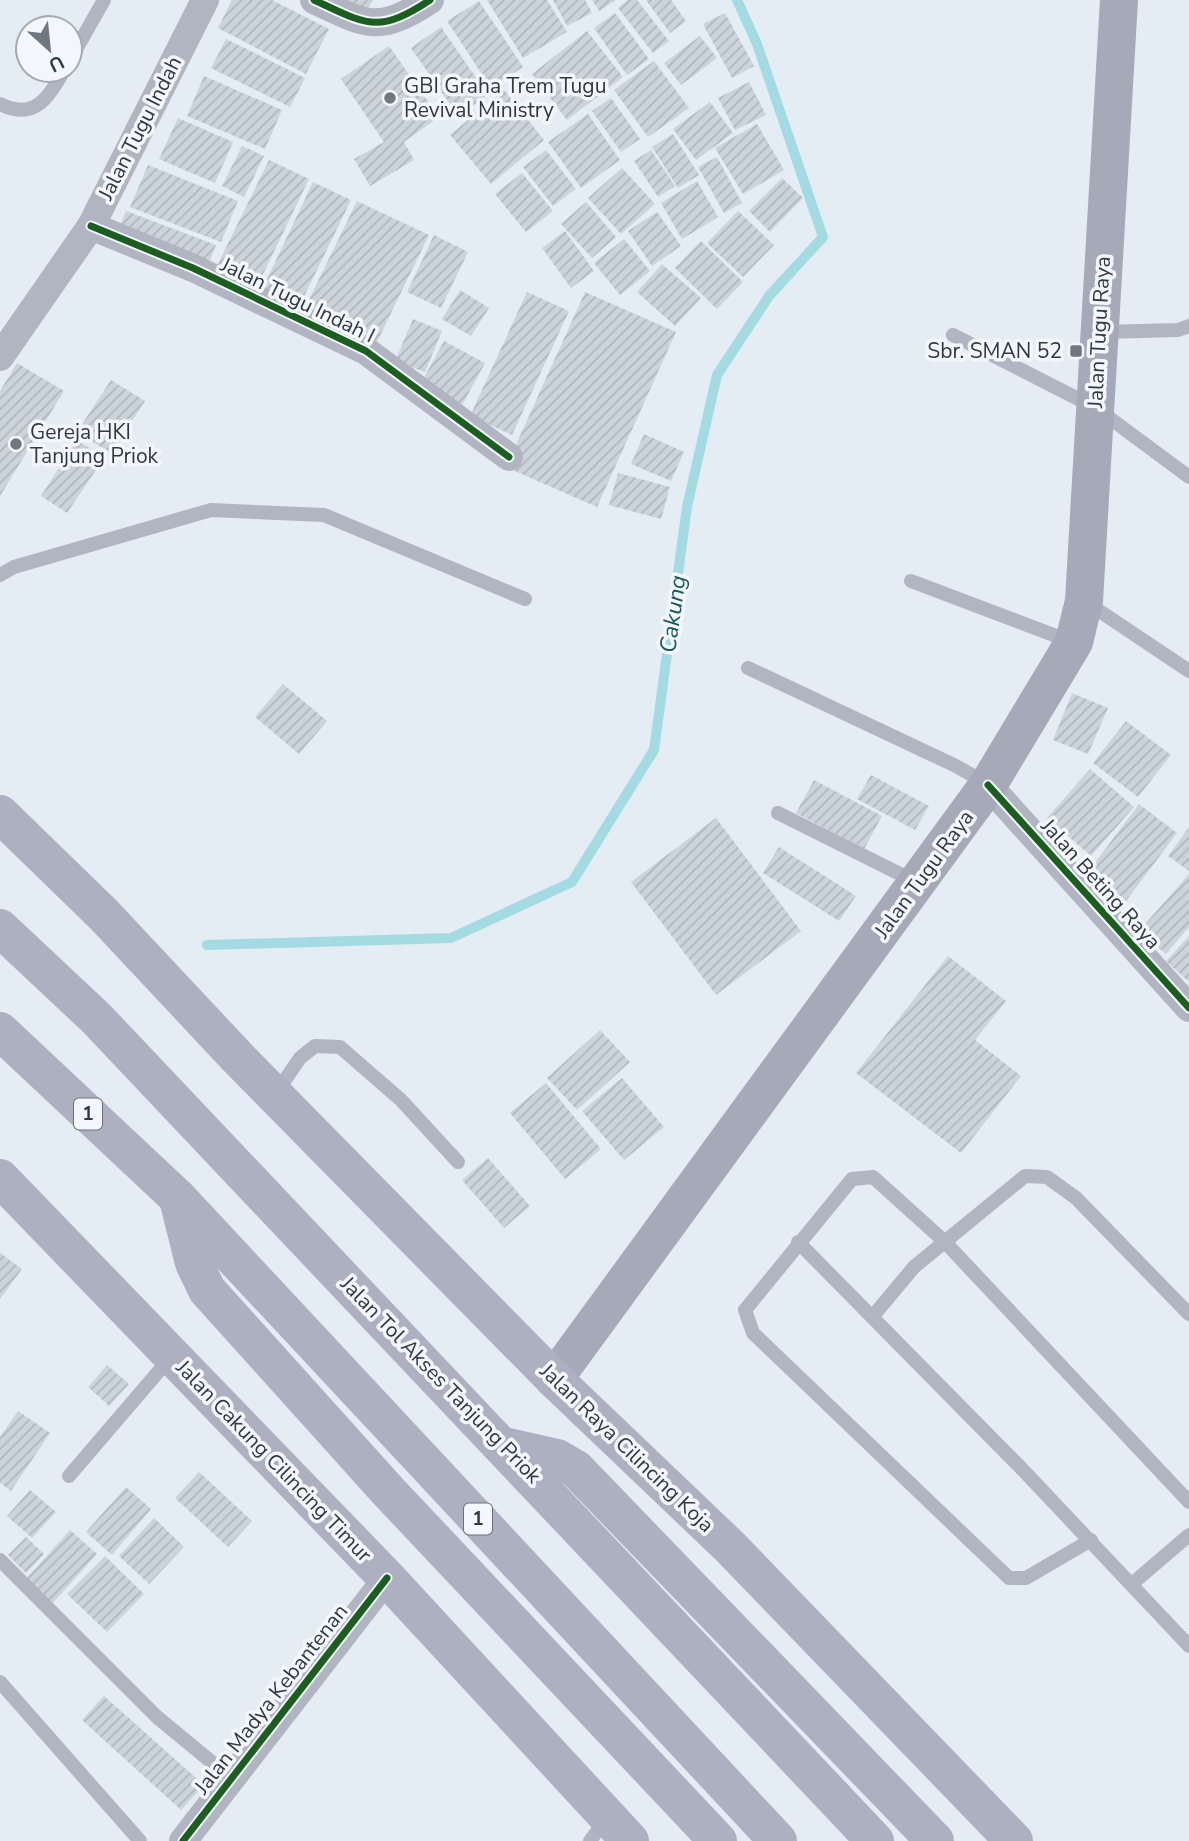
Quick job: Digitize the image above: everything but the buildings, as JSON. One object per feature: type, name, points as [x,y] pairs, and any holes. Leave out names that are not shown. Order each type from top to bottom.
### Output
[{"type":"highway","name":"Jalan Raya Cilincing Koja","points":[[0,814],[104,915],[238,1058],[554,1379],[730,1547],[1014,1841]]},
{"type":"highway","name":"Jalan Tol Akses Tanjung Priok","points":[[0,928],[96,1018],[504,1446],[874,1841]]},
{"type":"highway","name":"1","points":[[0,1031],[177,1197],[778,1841]]},
{"type":"highway","name":"Jalan Cakung Cilincing Timur","points":[[0,1178],[387,1578],[609,1833]]},
{"type":"highway","points":[[177,1197],[194,1263],[207,1290],[388,1491],[718,1841]]},
{"type":"highway","points":[[504,1446],[557,1458],[576,1469],[935,1841]]},
{"type":"main road","name":"Jalan Tugu Raya","points":[[554,1379],[988,785],[1074,642],[1084,601],[1119,0]]},
{"type":"street","name":"Jalan Tugu Indah","points":[[0,357],[91,226],[205,0]]},
{"type":"street","points":[[314,0],[367,24],[380,24],[425,3]]},
{"type":"street","name":"Jalan Tugu Indah I","points":[[91,226],[193,268],[366,351],[509,457]]},
{"type":"street","name":"Jalan Beting Raya","points":[[988,785],[1189,1008]]},
{"type":"street","name":"Jalan Madya Kebantenan","points":[[183,1841],[387,1578]]},
{"type":"lane","points":[[84,35],[104,0]]},
{"type":"lane","points":[[0,104],[15,111],[33,108],[50,95],[57,84]]},
{"type":"lane","points":[[1098,332],[1178,330],[1189,326]]},
{"type":"lane","points":[[953,335],[1096,408],[1189,477]]},
{"type":"lane","points":[[0,575],[14,567],[211,510],[324,515],[525,599]]},
{"type":"lane","points":[[911,582],[1074,642]]},
{"type":"lane","points":[[1084,601],[1189,671]]},
{"type":"lane","points":[[748,668],[954,765],[988,785]]},
{"type":"lane","points":[[778,813],[918,883]]},
{"type":"lane","points":[[276,1094],[300,1058],[316,1046],[340,1047],[401,1100],[458,1162]]},
{"type":"lane","points":[[873,1316],[914,1267],[1025,1176],[1047,1177],[1076,1198],[1189,1314]]},
{"type":"lane","points":[[1091,1540],[1026,1578],[1009,1578],[753,1333],[746,1310],[852,1179],[873,1177],[944,1241],[1189,1502]]},
{"type":"lane","points":[[799,1242],[1133,1583],[1189,1646]]},
{"type":"lane","points":[[69,1476],[172,1356]]},
{"type":"lane","points":[[1133,1583],[1189,1535]]},
{"type":"lane","points":[[0,1560],[157,1717],[232,1779]]},
{"type":"lane","points":[[0,1682],[140,1841]]},
{"type":"waterway","name":"Cakung","points":[[207,945],[451,938],[572,882],[654,750],[687,507],[717,375],[769,296],[823,237],[757,44],[737,0]]},
{"type":"cycle path","points":[[314,0],[360,20],[372,22],[397,18],[430,0]]},
{"type":"cycle path","points":[[91,226],[193,268],[366,351],[509,457]]},
{"type":"cycle path","points":[[988,785],[1189,1008]]},
{"type":"cycle path","points":[[183,1841],[387,1578]]},
{"type":"place","name":"GBI Graha Trem Tugu Revival Ministry","points":[[390,98]]},
{"type":"place","name":"Sbr. SMAN 52","points":[[1076,351]]},
{"type":"place","name":"Gereja HKI Tanjung Priok","points":[[16,444]]}]
